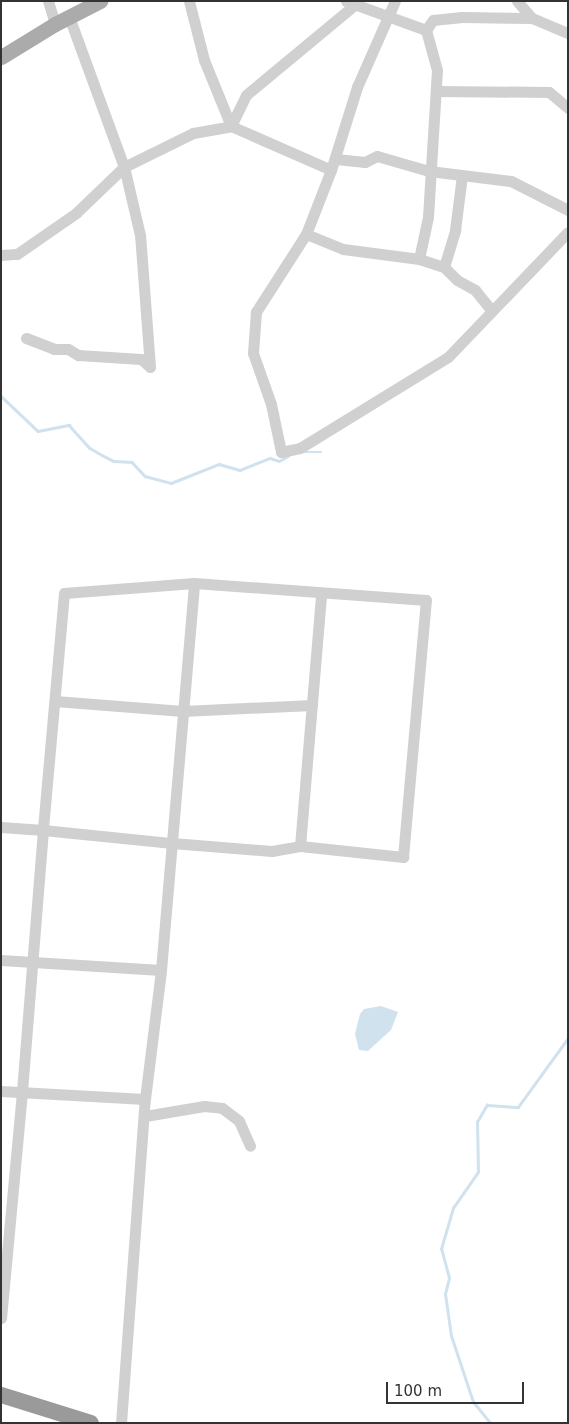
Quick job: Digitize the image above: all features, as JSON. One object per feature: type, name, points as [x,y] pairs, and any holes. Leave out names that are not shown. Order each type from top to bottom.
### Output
[{"type":"highway","points":[[1,1395],[91,1423]]},
{"type":"main road","points":[[1,57],[55,24],[100,1]]},
{"type":"street","points":[[48,1],[55,24]]},
{"type":"street","points":[[189,1],[204,60],[231,126]]},
{"type":"street","points":[[395,1],[357,87],[333,164],[306,234],[256,312],[253,353],[271,404],[281,452],[300,448],[448,357],[568,232]]},
{"type":"street","points":[[517,1],[532,18]]},
{"type":"street","points":[[231,126],[246,95],[353,2],[388,18],[426,30]]},
{"type":"street","points":[[26,338],[54,349],[68,349],[78,355],[140,359],[150,366],[140,235],[124,167],[69,17]]},
{"type":"street","points":[[426,30],[433,20],[462,17],[532,18],[568,33]]},
{"type":"street","points":[[419,259],[428,218],[429,171],[437,70],[426,30]]},
{"type":"street","points":[[436,91],[549,92],[568,108]]},
{"type":"street","points":[[1,255],[17,254],[76,214],[124,167],[193,132],[231,126],[333,164],[365,162],[377,156],[429,171],[512,180],[568,210]]},
{"type":"street","points":[[444,267],[456,230],[462,175]]},
{"type":"street","points":[[306,234],[343,248],[419,259],[444,267],[456,280],[475,290],[492,310]]},
{"type":"street","points":[[121,1423],[145,1099],[161,970],[194,583]]},
{"type":"street","points":[[1,826],[43,830],[172,843],[272,851],[300,846],[403,857],[426,600],[321,594],[194,583],[64,593],[43,830],[22,1092],[1,1318]]},
{"type":"street","points":[[300,846],[321,594]]},
{"type":"street","points":[[55,701],[183,711],[312,705]]},
{"type":"street","points":[[1,960],[161,970]]},
{"type":"street","points":[[1,1091],[145,1099]]},
{"type":"street","points":[[145,1116],[204,1106],[222,1108],[239,1121],[250,1146]]},
{"type":"water","points":[[381,1006],[398,1012],[391,1030],[368,1051],[359,1050],[355,1034],[360,1014],[364,1009]]},
{"type":"waterway","points":[[1,396],[38,431],[69,425],[90,448],[102,455],[114,461],[132,462],[145,476],[171,483],[219,464],[240,470],[270,458],[279,461],[288,456]]},
{"type":"waterway","points":[[303,452],[321,452]]},
{"type":"waterway","points":[[490,1423],[473,1402],[451,1336],[445,1294],[449,1278],[441,1249],[453,1208],[478,1172],[477,1122],[487,1105],[518,1107],[568,1038]]}]
